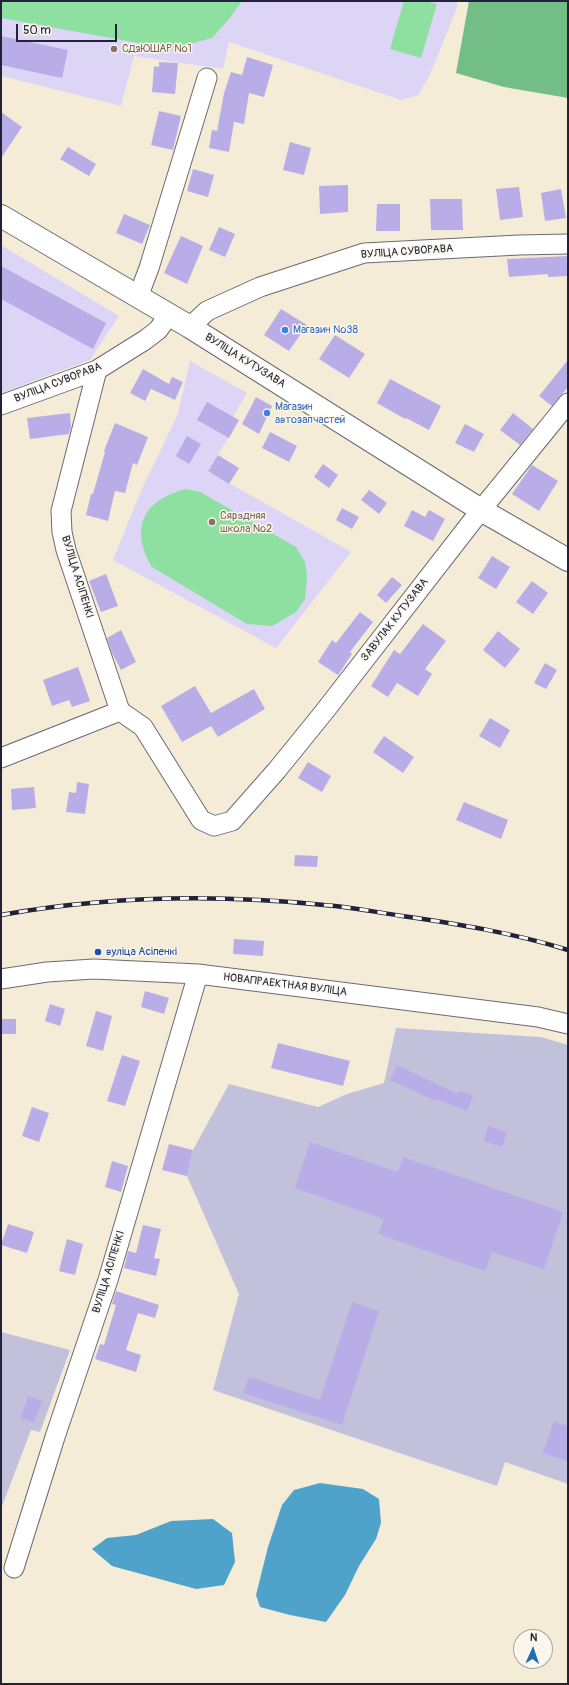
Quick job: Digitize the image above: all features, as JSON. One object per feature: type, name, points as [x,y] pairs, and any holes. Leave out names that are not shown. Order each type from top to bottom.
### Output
[{"type":"main road","name":"ВУЛІЦА КУТУЗАВА","points":[[1,216],[190,327],[481,510],[568,560]]},
{"type":"street","points":[[138,297],[150,268],[207,78]]},
{"type":"street","name":"ВУЛІЦА СУВОРАВА","points":[[190,327],[207,312],[260,287],[364,253],[568,244]]},
{"type":"street","name":"ВУЛІЦА СУВОРАВА","points":[[1,405],[97,370],[145,340],[158,330],[169,315]]},
{"type":"street","name":"ВУЛІЦА АСІПЕНКІ","points":[[97,370],[61,510],[62,532],[66,550],[120,712]]},
{"type":"street","name":"ЗАВУЛАК КУТУЗАВА","points":[[120,712],[143,727],[201,820],[214,826],[232,822],[277,770],[481,510],[568,403]]},
{"type":"street","points":[[1,758],[120,712]]},
{"type":"street","name":"НОВАПРАЕКТНАЯ ВУЛІЦА","points":[[1,979],[47,972],[94,969],[198,974],[538,1017],[568,1024]]},
{"type":"street","name":"ВУЛІЦА АСІПЕНКІ","points":[[14,1568],[55,1437],[108,1280],[198,974]]},
{"type":"shaded area","name":"СДзЮШАР №1","points":[[1,1],[456,1],[458,5],[429,77],[418,95],[401,100],[229,42],[223,69],[134,56],[121,106],[1,76]]},
{"type":"shaded area","points":[[1,245],[119,316],[90,360],[1,393]]},
{"type":"shaded area","name":"Сярэдняя школа №2","points":[[190,361],[247,393],[233,417],[239,420],[208,471],[351,552],[276,648],[113,560],[141,491],[178,414]]},
{"type":"shaded area","points":[[396,1028],[541,1037],[568,1045],[568,1484],[505,1462],[497,1486],[213,1390],[239,1294],[187,1176],[193,1150],[229,1084],[318,1107],[347,1094],[384,1083]]},
{"type":"shaded area","points":[[1,1332],[70,1350],[40,1432],[31,1430],[1,1509]]},
{"type":"green space","points":[[1,1],[242,1],[229,19],[212,38],[171,49],[1,18]]},
{"type":"green space","points":[[404,1],[425,1],[437,4],[421,58],[390,49]]},
{"type":"green space","points":[[469,1],[568,1],[568,98],[504,87],[456,73]]},
{"type":"green space","points":[[186,489],[200,492],[296,547],[305,562],[307,576],[305,599],[296,612],[272,626],[247,624],[152,567],[145,553],[142,540],[141,528],[144,518],[150,508],[159,500]]},
{"type":"water","points":[[320,1483],[363,1489],[379,1499],[381,1523],[376,1539],[359,1566],[345,1595],[326,1622],[260,1607],[256,1595],[268,1547],[282,1505],[294,1490]]},
{"type":"water","points":[[213,1519],[232,1533],[235,1562],[224,1585],[196,1589],[112,1566],[92,1549],[107,1538],[136,1535],[171,1521]]},
{"type":"building","points":[[1,36],[68,50],[62,78],[1,65]]},
{"type":"building","points":[[247,57],[273,65],[264,97],[249,93],[244,124],[234,122],[229,152],[209,148],[212,130],[217,131],[224,93],[231,72],[242,75]]},
{"type":"building","points":[[159,62],[178,63],[175,94],[152,92],[154,66],[159,67]]},
{"type":"building","points":[[159,111],[181,116],[173,150],[151,145]]},
{"type":"building","points":[[1,112],[22,127],[1,158]]},
{"type":"building","points":[[290,142],[311,148],[304,175],[283,170]]},
{"type":"building","points":[[68,147],[96,164],[89,176],[60,159]]},
{"type":"building","points":[[193,169],[214,175],[208,197],[187,191]]},
{"type":"building","points":[[348,185],[348,212],[320,214],[319,186]]},
{"type":"building","points":[[519,187],[523,217],[500,220],[496,189]]},
{"type":"building","points":[[561,189],[566,218],[545,221],[541,193]]},
{"type":"building","points":[[430,199],[462,199],[463,230],[431,230]]},
{"type":"building","points":[[377,204],[400,204],[400,231],[376,231]]},
{"type":"building","points":[[124,214],[150,225],[142,244],[116,233]]},
{"type":"building","points":[[219,227],[235,234],[225,257],[209,250]]},
{"type":"building","points":[[181,236],[203,246],[187,284],[164,273]]},
{"type":"building","points":[[568,256],[568,276],[548,277],[548,274],[509,277],[507,259]]},
{"type":"building","points":[[1,266],[106,323],[93,349],[1,299]]},
{"type":"building","name":"Магазин №38","points":[[281,309],[307,325],[289,351],[264,335]]},
{"type":"building","points":[[335,335],[365,354],[349,378],[319,359]]},
{"type":"building","points":[[568,360],[568,387],[552,406],[539,396]]},
{"type":"building","points":[[143,369],[169,384],[172,377],[183,382],[175,400],[151,389],[145,401],[130,393]]},
{"type":"building","points":[[390,379],[441,406],[429,430],[406,418],[405,419],[377,403]]},
{"type":"building","points":[[256,397],[272,406],[259,434],[242,424]]},
{"type":"building","points":[[207,402],[239,420],[229,438],[197,420]]},
{"type":"building","points":[[70,413],[71,426],[69,434],[30,439],[27,418]]},
{"type":"building","points":[[513,413],[533,429],[520,445],[500,430]]},
{"type":"building","points":[[115,423],[148,437],[137,465],[133,463],[125,493],[115,491],[108,521],[86,515],[91,494],[93,494],[105,452],[104,451]]},
{"type":"building","points":[[465,424],[484,434],[474,452],[455,443]]},
{"type":"building","points":[[270,432],[297,446],[289,462],[262,448]]},
{"type":"building","points":[[187,436],[201,444],[189,464],[176,456]]},
{"type":"building","points":[[218,455],[239,468],[229,484],[208,471]]},
{"type":"building","points":[[323,464],[338,475],[329,488],[314,477]]},
{"type":"building","points":[[532,465],[558,481],[539,511],[512,494]]},
{"type":"building","points":[[369,490],[387,503],[379,514],[361,500]]},
{"type":"building","points":[[342,508],[359,517],[352,529],[336,520]]},
{"type":"building","points":[[412,510],[425,517],[429,510],[445,519],[433,541],[404,526]]},
{"type":"building","points":[[492,556],[510,567],[496,589],[478,578]]},
{"type":"building","points":[[106,574],[118,606],[101,612],[89,581]]},
{"type":"building","points":[[392,577],[402,585],[386,603],[377,595]]},
{"type":"building","points":[[532,581],[548,593],[533,614],[516,602]]},
{"type":"building","points":[[360,612],[373,622],[350,652],[352,654],[338,675],[318,662],[332,640],[336,643]]},
{"type":"building","points":[[423,624],[446,641],[425,669],[432,674],[418,696],[397,683],[388,697],[371,686],[394,650],[400,654]]},
{"type":"building","points":[[121,630],[136,662],[121,670],[112,653],[107,638]]},
{"type":"building","points":[[498,631],[520,649],[505,668],[483,650]]},
{"type":"building","points":[[545,663],[557,670],[546,689],[534,683]]},
{"type":"building","points":[[78,667],[90,701],[72,707],[69,700],[52,706],[43,680]]},
{"type":"building","points":[[195,686],[211,713],[254,689],[265,709],[218,737],[211,726],[182,742],[161,706]]},
{"type":"building","points":[[490,718],[510,730],[500,748],[479,736]]},
{"type":"building","points":[[384,736],[414,757],[403,773],[373,752]]},
{"type":"building","points":[[308,762],[331,776],[322,792],[298,778]]},
{"type":"building","points":[[77,782],[89,784],[85,814],[66,812],[69,792],[76,793]]},
{"type":"building","points":[[34,787],[36,808],[12,810],[11,789]]},
{"type":"building","points":[[464,802],[508,820],[501,839],[456,820]]},
{"type":"building","points":[[295,855],[318,856],[317,867],[294,866]]},
{"type":"building","points":[[234,939],[264,941],[263,956],[233,954]]},
{"type":"building","points":[[145,991],[169,998],[164,1014],[141,1007]]},
{"type":"building","points":[[50,1004],[65,1009],[60,1026],[45,1021]]},
{"type":"building","points":[[96,1011],[112,1016],[103,1051],[86,1046]]},
{"type":"building","points":[[1,1019],[16,1019],[16,1034],[1,1034]]},
{"type":"building","points":[[278,1043],[350,1061],[343,1086],[271,1068]]},
{"type":"building","points":[[122,1055],[140,1061],[125,1106],[107,1101]]},
{"type":"building","points":[[397,1065],[458,1094],[459,1091],[473,1096],[467,1111],[436,1099],[435,1101],[390,1080]]},
{"type":"building","points":[[32,1107],[49,1113],[39,1142],[22,1136]]},
{"type":"building","points":[[488,1126],[507,1132],[502,1147],[484,1141]]},
{"type":"building","points":[[310,1142],[398,1172],[403,1157],[563,1212],[544,1269],[492,1252],[485,1271],[378,1234],[384,1219],[295,1188]]},
{"type":"building","points":[[169,1144],[193,1150],[187,1176],[162,1170]]},
{"type":"building","points":[[112,1161],[128,1166],[121,1192],[105,1187]]},
{"type":"building","points":[[8,1224],[34,1232],[27,1253],[1,1245]]},
{"type":"building","points":[[143,1225],[161,1229],[154,1258],[160,1259],[156,1276],[124,1268],[128,1251],[136,1253]]},
{"type":"building","points":[[67,1239],[83,1244],[75,1275],[59,1271]]},
{"type":"building","points":[[116,1291],[159,1305],[155,1318],[138,1313],[126,1350],[141,1355],[136,1372],[95,1359],[100,1344],[104,1345],[116,1305],[112,1304]]},
{"type":"building","points":[[352,1302],[379,1311],[342,1425],[243,1393],[249,1377],[320,1400]]},
{"type":"building","points":[[28,1396],[42,1401],[34,1423],[21,1418]]},
{"type":"building","points":[[554,1421],[568,1426],[568,1461],[543,1453]]},
{"type":"railway","points":[[1,915],[81,904],[162,899],[203,898],[284,901],[353,908],[465,926],[507,934],[568,950]]},
{"type":"place","name":"СДзЮШАР №1","points":[[114,49]]},
{"type":"place","name":"Магазин №38","points":[[285,330]]},
{"type":"place","name":"Магазин автозапчастей","points":[[267,413]]},
{"type":"place","name":"Сярэдняя школа №2","points":[[212,522]]},
{"type":"place","name":"вуліца Асіпенкі","points":[[98,952]]}]
